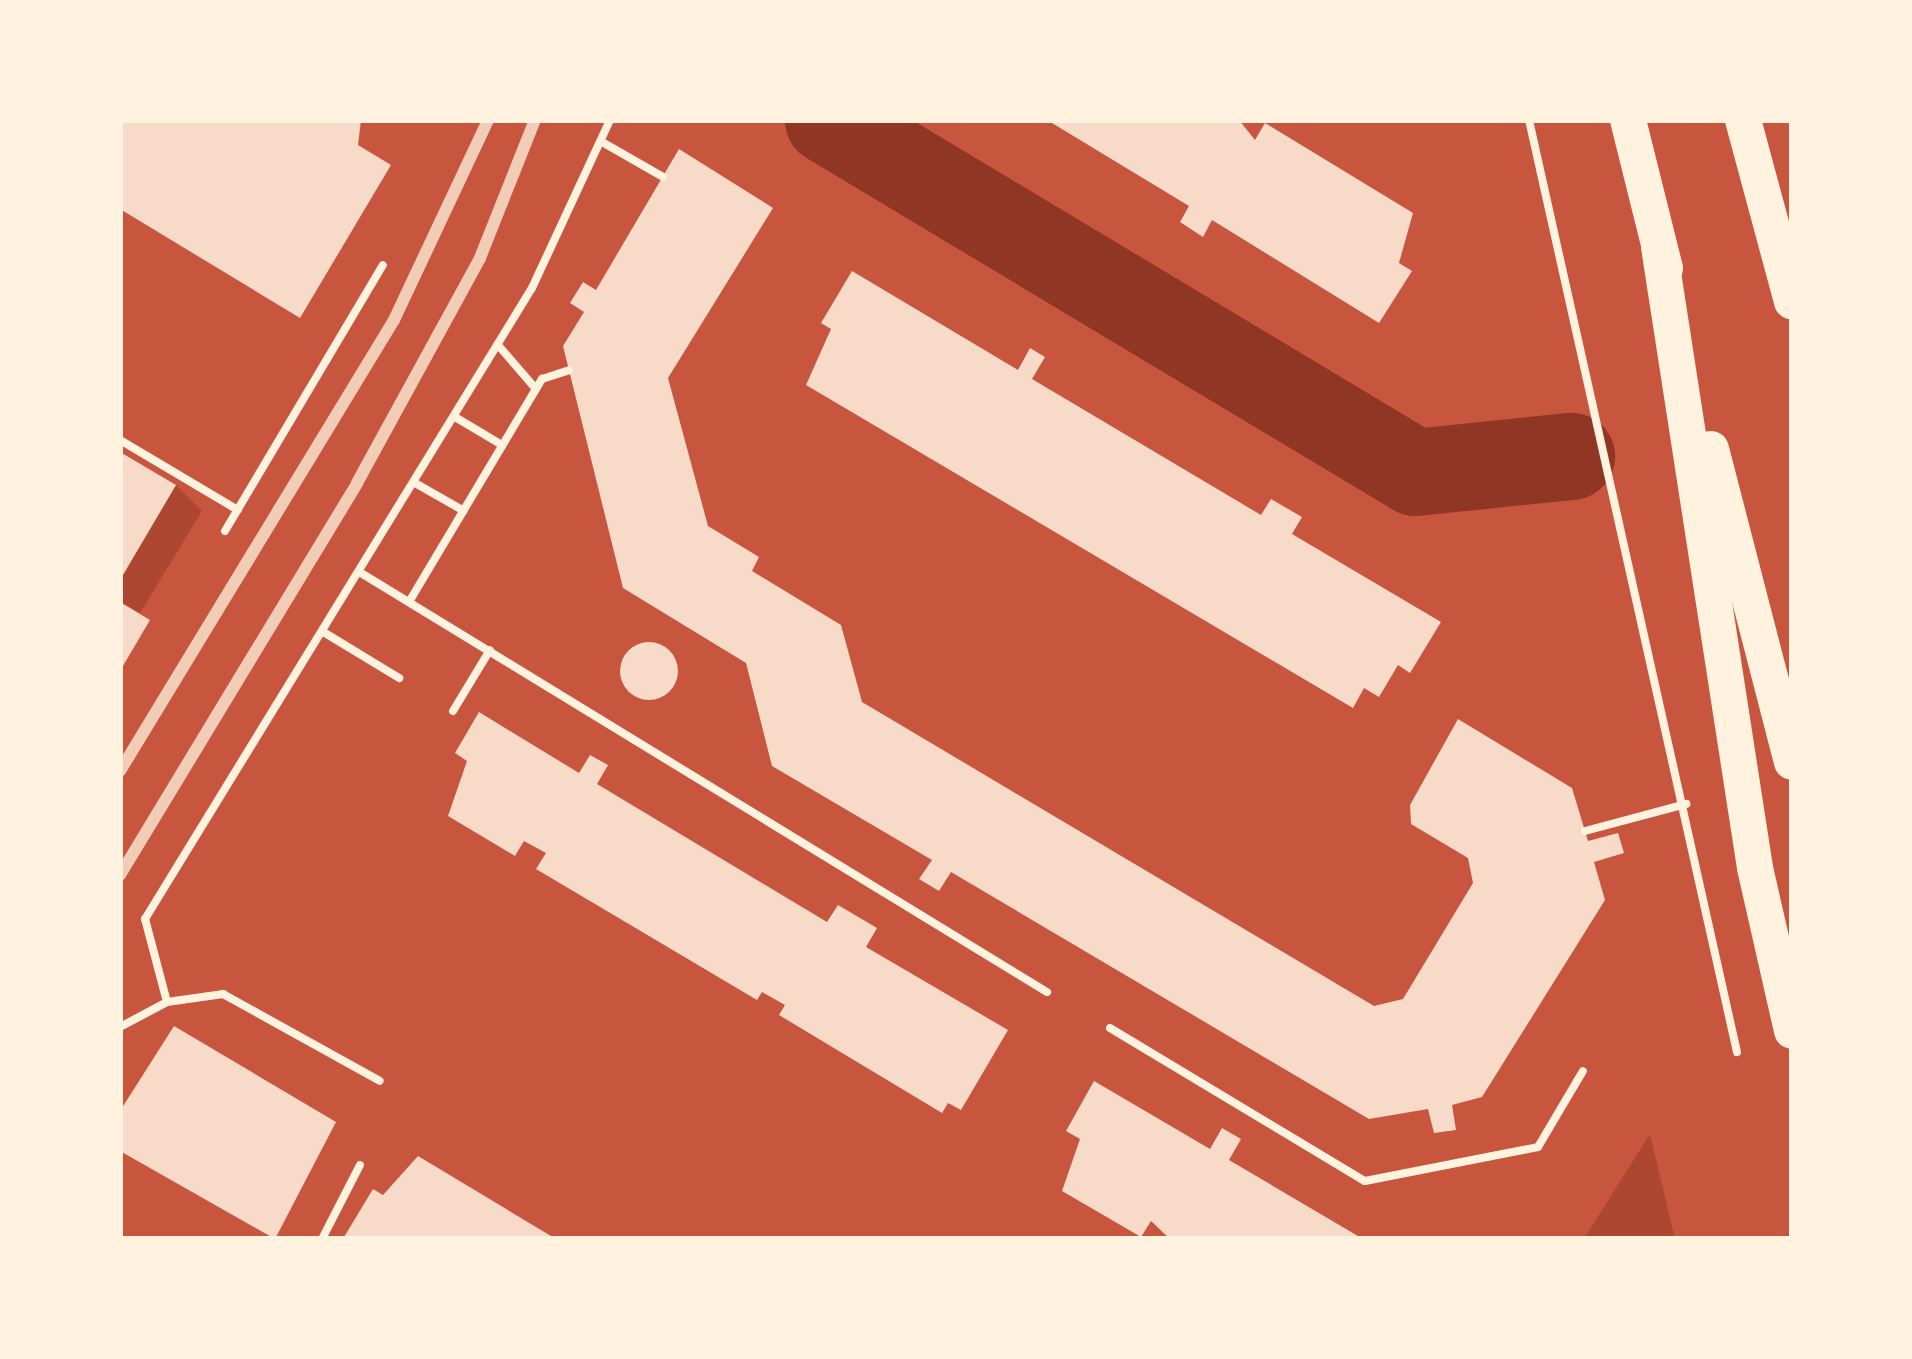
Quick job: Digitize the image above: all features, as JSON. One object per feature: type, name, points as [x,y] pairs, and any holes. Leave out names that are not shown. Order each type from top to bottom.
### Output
[{"type":"highway","points":[[1628,120],[1792,762]]},
{"type":"highway","points":[[1743,120],[1792,302]]},
{"type":"highway","points":[[1659,247],[1755,868],[1792,1031]]},
{"type":"street","points":[[120,771],[394,320],[488,120]]},
{"type":"street","points":[[120,875],[357,483],[480,258],[535,120]]},
{"type":"path","points":[[167,1002],[145,919],[498,345],[610,120]]},
{"type":"path","points":[[1529,120],[1686,804],[1737,1052]]},
{"type":"path","points":[[602,142],[662,177]]},
{"type":"path","points":[[214,549],[386,258]]},
{"type":"path","points":[[498,345],[536,389]]},
{"type":"path","points":[[409,602],[536,389],[569,370]]},
{"type":"path","points":[[455,417],[502,446]]},
{"type":"path","points":[[120,440],[238,510]]},
{"type":"path","points":[[416,483],[464,511]]},
{"type":"path","points":[[361,573],[1047,992]]},
{"type":"path","points":[[325,633],[399,678]]},
{"type":"path","points":[[453,711],[490,650]]},
{"type":"path","points":[[1585,830],[1686,804]]},
{"type":"path","points":[[120,1028],[167,1002],[251,1001],[380,1081]]},
{"type":"path","points":[[1109,1028],[1365,1180],[1538,1148],[1583,1071]]},
{"type":"path","points":[[322,1239],[360,1165]]},
{"type":"shaded area","points":[[176,485],[202,511],[140,613],[120,602],[120,580]]},
{"type":"shaded area","points":[[1650,1134],[1675,1239],[1585,1239],[1585,1237]]},
{"type":"building","points":[[120,120],[361,120],[358,145],[391,165],[300,318],[120,209]]},
{"type":"building","points":[[1047,120],[1239,120],[1255,140],[1265,123],[1413,213],[1399,263],[1412,271],[1379,323],[1212,220],[1203,237],[1180,222],[1189,206]]},
{"type":"building","points":[[679,149],[773,208],[668,378],[708,526],[759,557],[752,571],[841,625],[862,702],[1374,1006],[1403,999],[1473,883],[1468,858],[1411,824],[1410,805],[1458,719],[1572,788],[1588,841],[1618,833],[1624,853],[1594,862],[1605,900],[1482,1097],[1452,1105],[1456,1130],[1434,1133],[1428,1109],[1369,1119],[951,872],[939,891],[919,879],[932,860],[772,766],[746,663],[623,588],[563,346],[584,312],[570,303],[583,282],[596,290]]},
{"type":"building","points":[[852,271],[1018,370],[1030,348],[1045,357],[1032,379],[1261,515],[1271,499],[1302,517],[1292,534],[1441,622],[1410,673],[1398,665],[1379,697],[1364,688],[1353,708],[806,385],[831,329],[821,323]]},
{"type":"building","points":[[120,452],[176,485],[120,580]]},
{"type":"building","points":[[120,602],[150,620],[120,671]]},
{"type":"building","points":[[649,642],[669,651],[678,671],[669,691],[649,700],[629,691],[620,671],[629,651]]},
{"type":"building","points":[[479,712],[579,773],[590,755],[608,765],[597,784],[827,922],[838,905],[877,928],[866,947],[1008,1030],[961,1110],[948,1103],[942,1113],[779,1015],[785,1005],[762,992],[757,1000],[536,869],[546,853],[524,841],[515,856],[448,816],[467,761],[455,753]]},
{"type":"building","points":[[174,1026],[336,1122],[275,1239],[120,1151],[120,1111]]},
{"type":"building","points":[[1094,1081],[1210,1149],[1222,1128],[1241,1139],[1229,1160],[1363,1239],[1170,1239],[1151,1221],[1141,1237],[1062,1191],[1080,1139],[1066,1131]]},
{"type":"building","points":[[418,1156],[556,1239],[344,1237],[373,1189],[383,1195]]},
{"type":"waterway","points":[[828,120],[1415,472],[1571,456]]}]
